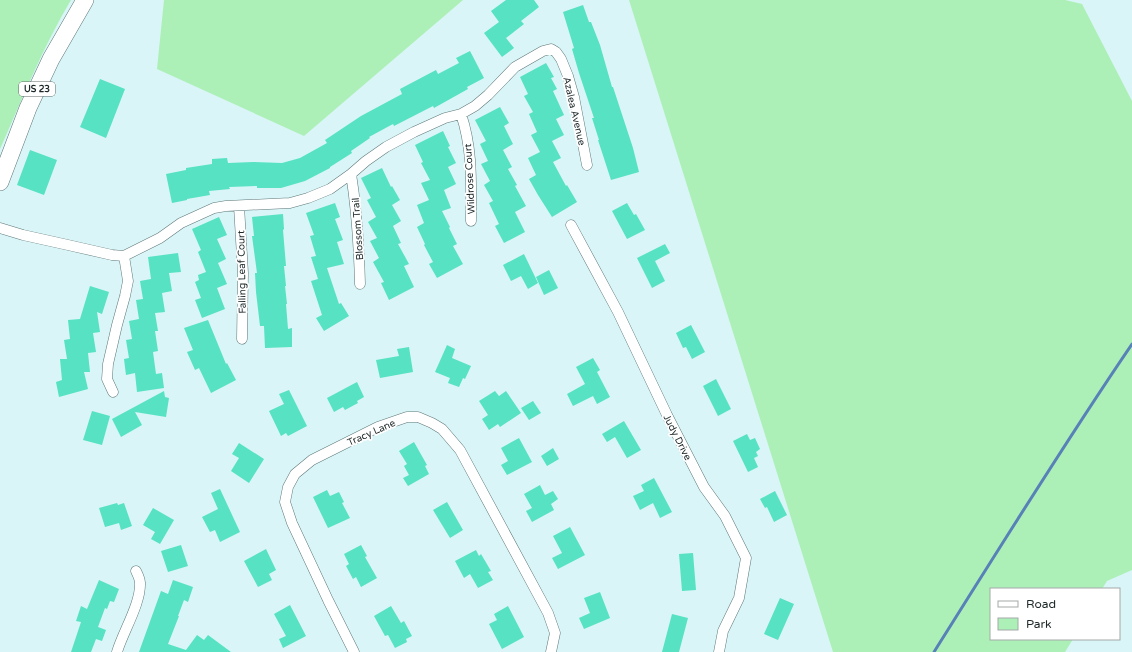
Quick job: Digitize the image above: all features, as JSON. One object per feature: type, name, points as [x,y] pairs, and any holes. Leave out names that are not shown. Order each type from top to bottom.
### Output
[{"type":"main road","name":"US 23","points":[[0,182],[28,108],[51,59],[85,0]]},
{"type":"street","name":"Azalea Avenue","points":[[461,114],[488,95],[515,68],[543,51],[551,50],[556,52],[568,76],[574,97],[587,165]]},
{"type":"street","points":[[0,228],[23,235],[76,247],[112,255],[124,256],[160,238],[181,223],[214,208],[226,206],[290,203],[308,198],[330,189],[386,147],[445,118],[461,114]]},
{"type":"street","name":"Wildrose Court","points":[[461,114],[469,145],[471,221]]},
{"type":"street","name":"Blossom Trail","points":[[351,174],[359,241],[360,284]]},
{"type":"street","name":"Falling Leaf Court","points":[[239,206],[243,273],[242,339]]},
{"type":"street","name":"Judy Drive","points":[[571,225],[618,312],[667,415],[704,487],[725,516],[746,558],[739,598],[723,631],[719,652]]},
{"type":"street","points":[[113,392],[107,379],[108,364],[128,281],[124,256]]},
{"type":"street","name":"Tracy Lane","points":[[354,652],[292,523],[285,502],[288,487],[295,474],[312,460],[378,427],[407,417],[418,417],[432,422],[442,429],[460,450],[548,614],[555,633],[551,652]]},
{"type":"street","points":[[117,652],[140,592],[140,582],[136,571]]},
{"type":"green space","points":[[0,0],[71,0],[42,55],[0,149]]},
{"type":"green space","points":[[164,0],[463,0],[304,136],[157,69]]},
{"type":"green space","points":[[629,0],[1065,0],[1082,4],[1132,101],[1132,570],[1107,581],[1103,588],[990,588],[990,640],[1072,640],[1065,652],[833,652]]},
{"type":"building","points":[[506,0],[534,0],[539,7],[521,21],[524,24],[506,38],[514,48],[502,57],[484,33],[499,22],[491,11]]},
{"type":"building","points":[[583,5],[600,45],[612,87],[633,148],[639,172],[611,180],[592,118],[594,118],[572,49],[574,48],[563,12]]},
{"type":"building","points":[[470,51],[484,78],[467,87],[468,89],[434,108],[433,106],[394,126],[393,124],[369,137],[370,138],[351,151],[352,153],[330,168],[305,181],[281,188],[257,188],[257,186],[229,187],[230,189],[209,191],[210,195],[172,203],[166,174],[186,170],[186,168],[212,164],[212,159],[227,158],[228,163],[282,163],[300,158],[327,143],[325,140],[361,116],[402,94],[400,89],[436,70],[438,74],[459,63],[456,58]]},
{"type":"building","points":[[546,63],[554,77],[551,78],[557,89],[553,91],[564,115],[556,119],[564,135],[552,141],[561,158],[553,162],[566,186],[567,185],[577,202],[552,217],[529,179],[536,175],[528,158],[540,152],[531,135],[537,132],[529,114],[533,112],[524,96],[528,94],[520,77]]},
{"type":"building","points":[[100,79],[125,89],[106,138],[80,127]]},
{"type":"building","points":[[500,107],[509,123],[504,126],[513,144],[503,150],[512,167],[508,169],[526,206],[515,212],[525,232],[504,243],[495,226],[499,224],[489,203],[493,201],[484,185],[490,181],[481,164],[488,161],[480,144],[486,141],[475,120]]},
{"type":"building","points":[[443,131],[450,146],[448,147],[456,163],[448,167],[456,184],[444,190],[451,208],[442,211],[457,244],[453,246],[463,264],[437,278],[429,264],[433,262],[417,227],[424,223],[417,205],[429,200],[421,183],[430,180],[421,163],[423,162],[415,145]]},
{"type":"building","points":[[30,150],[57,160],[44,195],[17,185]]},
{"type":"building","points":[[382,168],[391,187],[392,186],[400,200],[392,205],[401,221],[393,226],[401,243],[398,244],[409,264],[404,266],[414,287],[389,300],[381,283],[384,282],[373,262],[379,258],[370,241],[377,238],[368,222],[376,217],[367,200],[371,198],[361,178]]},
{"type":"building","points":[[335,203],[340,217],[335,219],[343,240],[337,242],[344,264],[327,268],[339,304],[341,303],[349,316],[324,331],[316,318],[322,315],[311,281],[318,279],[311,257],[316,256],[310,236],[314,235],[306,213]]},
{"type":"building","points":[[627,203],[634,215],[636,214],[645,230],[627,239],[612,211]]},
{"type":"building","points":[[283,214],[286,266],[284,266],[286,304],[288,329],[292,328],[292,347],[265,348],[264,326],[260,326],[256,292],[255,273],[257,273],[252,236],[254,236],[252,217]]},
{"type":"building","points":[[219,217],[227,235],[217,239],[226,259],[218,263],[227,284],[217,288],[225,309],[202,318],[195,300],[201,298],[195,282],[199,280],[198,275],[206,272],[198,252],[201,250],[192,229]]},
{"type":"building","points":[[665,244],[670,253],[655,261],[665,281],[652,288],[637,258]]},
{"type":"building","points":[[178,253],[181,272],[169,273],[172,291],[162,293],[165,312],[155,313],[158,331],[155,331],[158,351],[153,352],[156,374],[162,373],[164,388],[137,392],[135,373],[126,375],[124,359],[129,358],[126,340],[132,339],[129,321],[139,319],[136,300],[143,299],[140,281],[151,279],[148,257]]},
{"type":"building","points":[[524,254],[538,283],[528,289],[521,276],[511,281],[503,265]]},
{"type":"building","points":[[549,270],[558,288],[544,295],[536,277]]},
{"type":"building","points":[[90,286],[109,292],[102,314],[97,312],[100,332],[93,333],[96,352],[88,353],[90,372],[84,372],[88,389],[59,397],[56,382],[62,380],[60,359],[67,359],[64,340],[70,339],[68,320],[80,319]]},
{"type":"building","points":[[208,320],[226,364],[227,363],[236,380],[211,393],[199,368],[195,370],[187,352],[193,350],[184,328]]},
{"type":"building","points":[[691,325],[705,352],[692,359],[686,347],[683,348],[676,333]]},
{"type":"building","points":[[447,345],[455,349],[452,358],[471,366],[465,379],[463,378],[459,387],[448,383],[450,378],[435,372]]},
{"type":"building","points":[[409,347],[413,372],[380,378],[376,360],[399,356],[397,349]]},
{"type":"building","points":[[593,358],[600,370],[597,372],[610,397],[597,404],[593,396],[573,406],[567,394],[585,384],[576,367]]},
{"type":"building","points":[[716,379],[731,409],[718,416],[703,386]]},
{"type":"building","points":[[357,382],[364,397],[357,401],[358,403],[345,410],[343,407],[334,412],[327,398]]},
{"type":"building","points":[[289,390],[307,426],[288,436],[286,433],[281,436],[269,411],[284,404],[279,394]]},
{"type":"building","points":[[164,391],[165,397],[169,398],[166,417],[135,412],[142,425],[121,437],[112,419]]},
{"type":"building","points":[[495,391],[499,396],[506,391],[521,413],[500,427],[498,424],[489,430],[482,419],[488,415],[479,401]]},
{"type":"building","points":[[533,401],[541,413],[529,420],[521,408]]},
{"type":"building","points":[[92,411],[110,416],[102,445],[83,440]]},
{"type":"building","points":[[624,421],[641,450],[627,458],[615,437],[607,442],[602,434]]},
{"type":"building","points":[[747,434],[750,440],[755,438],[760,449],[756,452],[758,456],[754,458],[758,467],[748,472],[733,441]]},
{"type":"building","points":[[519,438],[532,462],[507,475],[501,465],[508,461],[501,448]]},
{"type":"building","points":[[414,442],[427,465],[425,466],[429,474],[408,486],[403,478],[409,475],[404,466],[407,464],[399,451]]},
{"type":"building","points":[[239,443],[264,459],[249,483],[231,471],[239,458],[232,454]]},
{"type":"building","points":[[553,448],[559,459],[547,466],[541,456]]},
{"type":"building","points":[[654,478],[672,512],[660,518],[653,503],[640,510],[633,496],[644,491],[641,485]]},
{"type":"building","points":[[540,485],[545,495],[553,491],[558,499],[551,504],[554,510],[532,522],[526,511],[532,508],[524,494]]},
{"type":"building","points":[[220,489],[240,532],[220,542],[215,530],[210,532],[202,517],[218,509],[211,493]]},
{"type":"building","points":[[327,490],[330,496],[339,492],[344,502],[342,503],[350,518],[328,528],[313,497]]},
{"type":"building","points":[[775,491],[787,515],[774,522],[767,507],[765,508],[760,499]]},
{"type":"building","points":[[447,502],[463,530],[450,538],[433,510]]},
{"type":"building","points":[[117,503],[118,505],[124,503],[132,526],[121,530],[119,523],[105,527],[99,508]]},
{"type":"building","points":[[153,508],[174,520],[160,544],[151,539],[155,532],[143,525]]},
{"type":"building","points":[[570,527],[585,555],[558,569],[552,558],[562,553],[553,536]]},
{"type":"building","points":[[181,545],[188,566],[168,572],[161,551]]},
{"type":"building","points":[[361,545],[367,556],[365,557],[377,578],[361,587],[356,577],[353,579],[346,566],[349,564],[344,554]]},
{"type":"building","points":[[266,549],[276,570],[269,574],[272,580],[258,587],[244,561]]},
{"type":"building","points":[[476,550],[479,556],[481,554],[491,571],[488,572],[493,580],[478,588],[470,574],[464,578],[455,561]]},
{"type":"building","points":[[693,553],[696,590],[682,591],[679,554]]},
{"type":"building","points":[[99,580],[119,589],[114,602],[110,601],[107,609],[105,608],[98,627],[106,630],[102,641],[96,639],[91,652],[71,652],[81,622],[76,621],[81,606],[87,609]]},
{"type":"building","points":[[173,580],[193,587],[188,602],[184,600],[168,644],[186,650],[197,635],[204,640],[208,635],[231,652],[139,652],[161,591],[168,594]]},
{"type":"building","points":[[600,592],[610,618],[584,629],[579,618],[590,613],[584,598]]},
{"type":"building","points":[[780,598],[794,604],[778,640],[764,634]]},
{"type":"building","points":[[290,605],[306,636],[283,648],[279,639],[286,636],[274,614]]},
{"type":"building","points":[[391,606],[401,623],[404,621],[412,636],[406,639],[407,642],[395,648],[388,635],[385,636],[374,616]]},
{"type":"building","points":[[508,606],[524,637],[502,649],[489,624],[497,620],[494,614]]},
{"type":"building","points":[[672,614],[688,618],[679,652],[662,652]]},
{"type":"waterway","points":[[934,652],[1056,459],[1132,344]]}]
